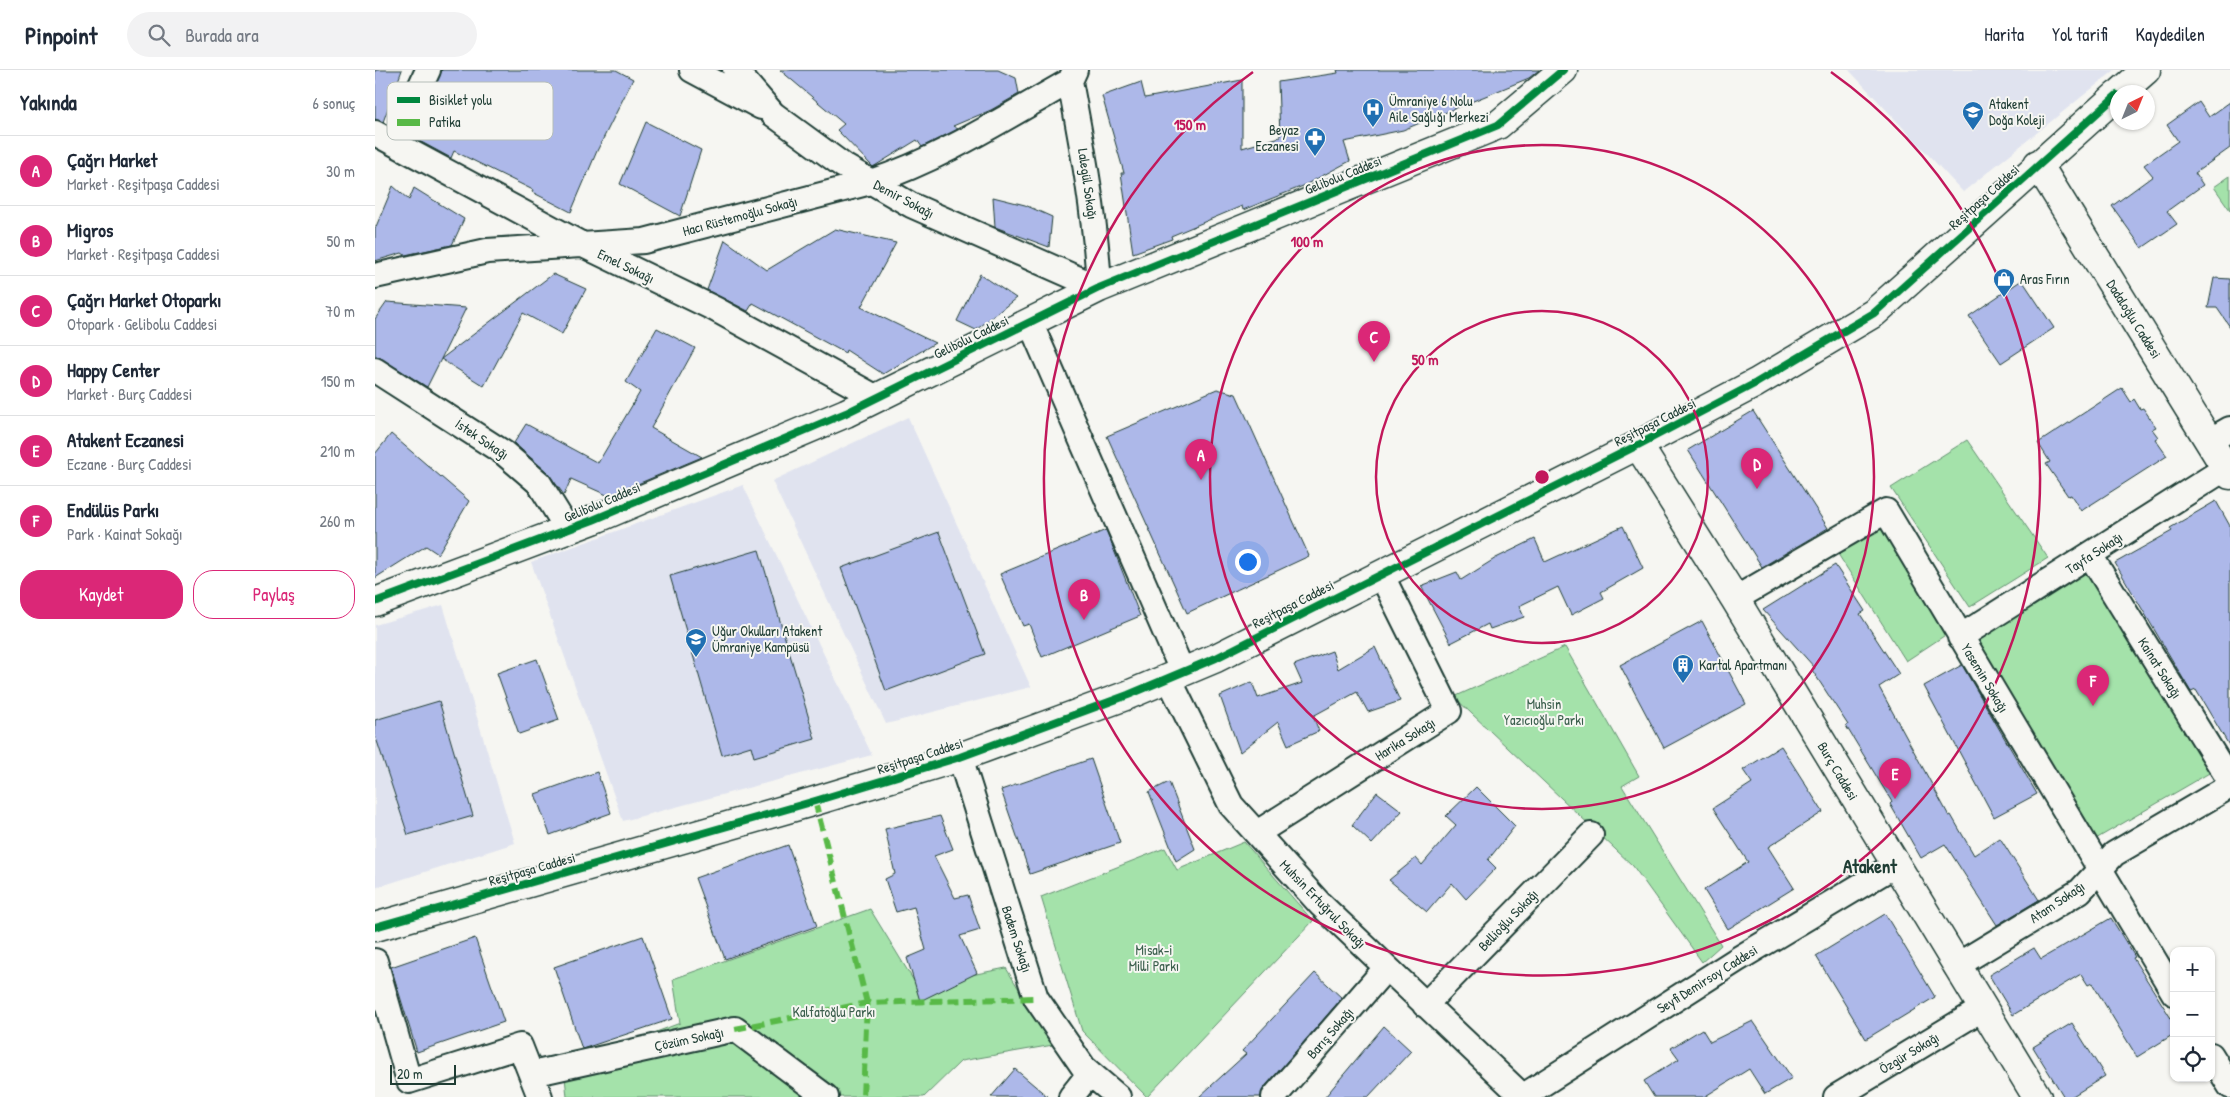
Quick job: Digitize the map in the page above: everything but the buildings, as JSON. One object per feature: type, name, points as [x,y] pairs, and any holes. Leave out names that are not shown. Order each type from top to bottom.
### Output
[{"type":"street","points":[[420,82],[428,70]]},
{"type":"street","points":[[692,70],[773,114]]},
{"type":"street","name":"Demir Sokağı","points":[[735,70],[773,114],[844,166],[911,205],[1099,288]]},
{"type":"street","name":"Gelibolu Caddesi","points":[[375,602],[568,530],[846,413],[1099,288],[1498,126],[1563,70]]},
{"type":"street","points":[[2129,85],[2146,70]]},
{"type":"street","name":"Lalegül Sokağı","points":[[1072,76],[1097,250],[1099,288]]},
{"type":"street","name":"Hacı Rüstemoğlu Sokağı","points":[[375,276],[487,251],[644,241],[871,182],[901,172],[1072,76]]},
{"type":"street","name":"Reşitpaşa Caddesi","points":[[375,927],[815,801],[960,757],[1176,676],[1638,445],[1757,383],[1874,313],[2110,101]]},
{"type":"street","name":"Emel Sokağı","points":[[389,140],[583,245],[715,309],[877,398]]},
{"type":"street","name":"Dadaloğlu Caddesi","points":[[2039,164],[2220,435],[2228,471]]},
{"type":"street","name":"Muhsin Ertuğrul Sokağı","points":[[1030,322],[1231,805],[1320,904],[1522,1097]]},
{"type":"street","name":"İstek Sokağı","points":[[375,370],[504,453],[539,483],[568,530]]},
{"type":"street","name":"Burç Caddesi","points":[[1638,445],[1735,599],[2037,1097]]},
{"type":"street","name":"Tayfa Sokağı","points":[[1960,637],[2228,471]]},
{"type":"street","name":"Yasemin Sokağı","points":[[1735,599],[1886,511],[2173,992]]},
{"type":"street","name":"Kainat Sokağı","points":[[2090,555],[2230,781]]},
{"type":"street","name":"Harika Sokağı","points":[[1257,833],[1449,712],[1381,574]]},
{"type":"street","name":"Badem Sokağı","points":[[960,757],[1036,998],[1084,1068],[1118,1097]]},
{"type":"street","name":"Atam Sokağı","points":[[1956,966],[2080,891],[2114,854],[2230,786]]},
{"type":"street","name":"Bellioğlu Sokağı","points":[[1425,1005],[1591,835]]},
{"type":"street","name":"Seyfi Demirsoy Caddesi","points":[[1522,1097],[1738,959],[1895,865]]},
{"type":"street","points":[[375,961],[409,1081],[520,1046],[539,1097]]},
{"type":"street","name":"Barış Sokağı","points":[[1274,1097],[1386,968]]},
{"type":"street","name":"Özgür Sokağı","points":[[1836,1097],[1982,1009]]},
{"type":"street","name":"Çözüm Sokağı","points":[[532,1074],[735,1029],[825,1097]]},
{"type":"street","points":[[2215,1062],[2230,1086]]},
{"type":"street","points":[[1071,1097],[1090,1073]]},
{"type":"shaded area","name":"Atakent Doğa Koleji","points":[[1849,70],[2115,70],[1963,192]]},
{"type":"shaded area","points":[[908,417],[1031,687],[886,724],[772,481]]},
{"type":"shaded area","name":"Uğur Okulları Atakent Ümraniye Kampüsü","points":[[743,485],[872,755],[623,821],[531,562]]},
{"type":"shaded area","points":[[443,605],[515,843],[375,888],[375,625]]},
{"type":"green space","points":[[2230,176],[2230,210],[2214,187]]},
{"type":"green space","points":[[1967,440],[2048,558],[1970,607],[1891,488]]},
{"type":"green space","points":[[1888,517],[1956,628],[1906,661],[1831,543]]},
{"type":"green space","points":[[2086,569],[2211,772],[2094,840],[1978,639]]},
{"type":"green space","name":"Muhsin Yazıcıoğlu Parkı","points":[[1565,647],[1639,776],[1622,786],[1721,945],[1702,962],[1633,866],[1454,697]]},
{"type":"green space","name":"Misak-i Milli Parkı","points":[[1244,842],[1313,921],[1147,1097],[1082,1031],[1041,897],[1165,848],[1177,870]]},
{"type":"green space","name":"Kalfatoğlu Parkı","points":[[870,909],[917,986],[1006,968],[1053,1045],[961,1061],[924,1097],[814,1097],[809,1093],[805,1097],[567,1097],[564,1067],[680,1023],[673,979]]},
{"type":"marked path","points":[[815,801],[867,1003],[863,1097]]},
{"type":"marked path","points":[[735,1029],[867,1003],[1036,998]]},
{"type":"cycle path","points":[[375,602],[593,520],[846,413],[1099,288],[1498,125],[1563,70]]},
{"type":"cycle path","points":[[375,927],[815,801],[960,757],[1128,695],[1216,658],[1638,445],[1756,383],[1874,313],[2110,101]]},
{"type":"place","name":"Ümraniye 6 Nolu Aile Sağlığı Merkezi","points":[[1373,128]]},
{"type":"place","name":"Atakent Doğa Koleji","points":[[1973,131]]},
{"type":"place","name":"Beyaz Eczanesi","points":[[1315,157]]},
{"type":"place","name":"Aras Fırın","points":[[2004,298]]},
{"type":"place","name":"Çağrı Market Otoparkı","points":[[1374,362]]},
{"type":"place","name":"Çağrı Market","points":[[1201,480]]},
{"type":"place","name":"Happy Center","points":[[1757,489]]},
{"type":"place","name":"Migros","points":[[1084,620]]},
{"type":"place","name":"Uğur Okulları Atakent Ümraniye Kampüsü","points":[[696,658]]},
{"type":"place","name":"Kartal Apartmanı","points":[[1683,684]]},
{"type":"place","name":"Endülüs Parkı","points":[[2093,706]]},
{"type":"place","name":"Atakent Eczanesi","points":[[1895,799]]},
{"type":"district","name":"Atakent","points":[[1870,866]]}]
